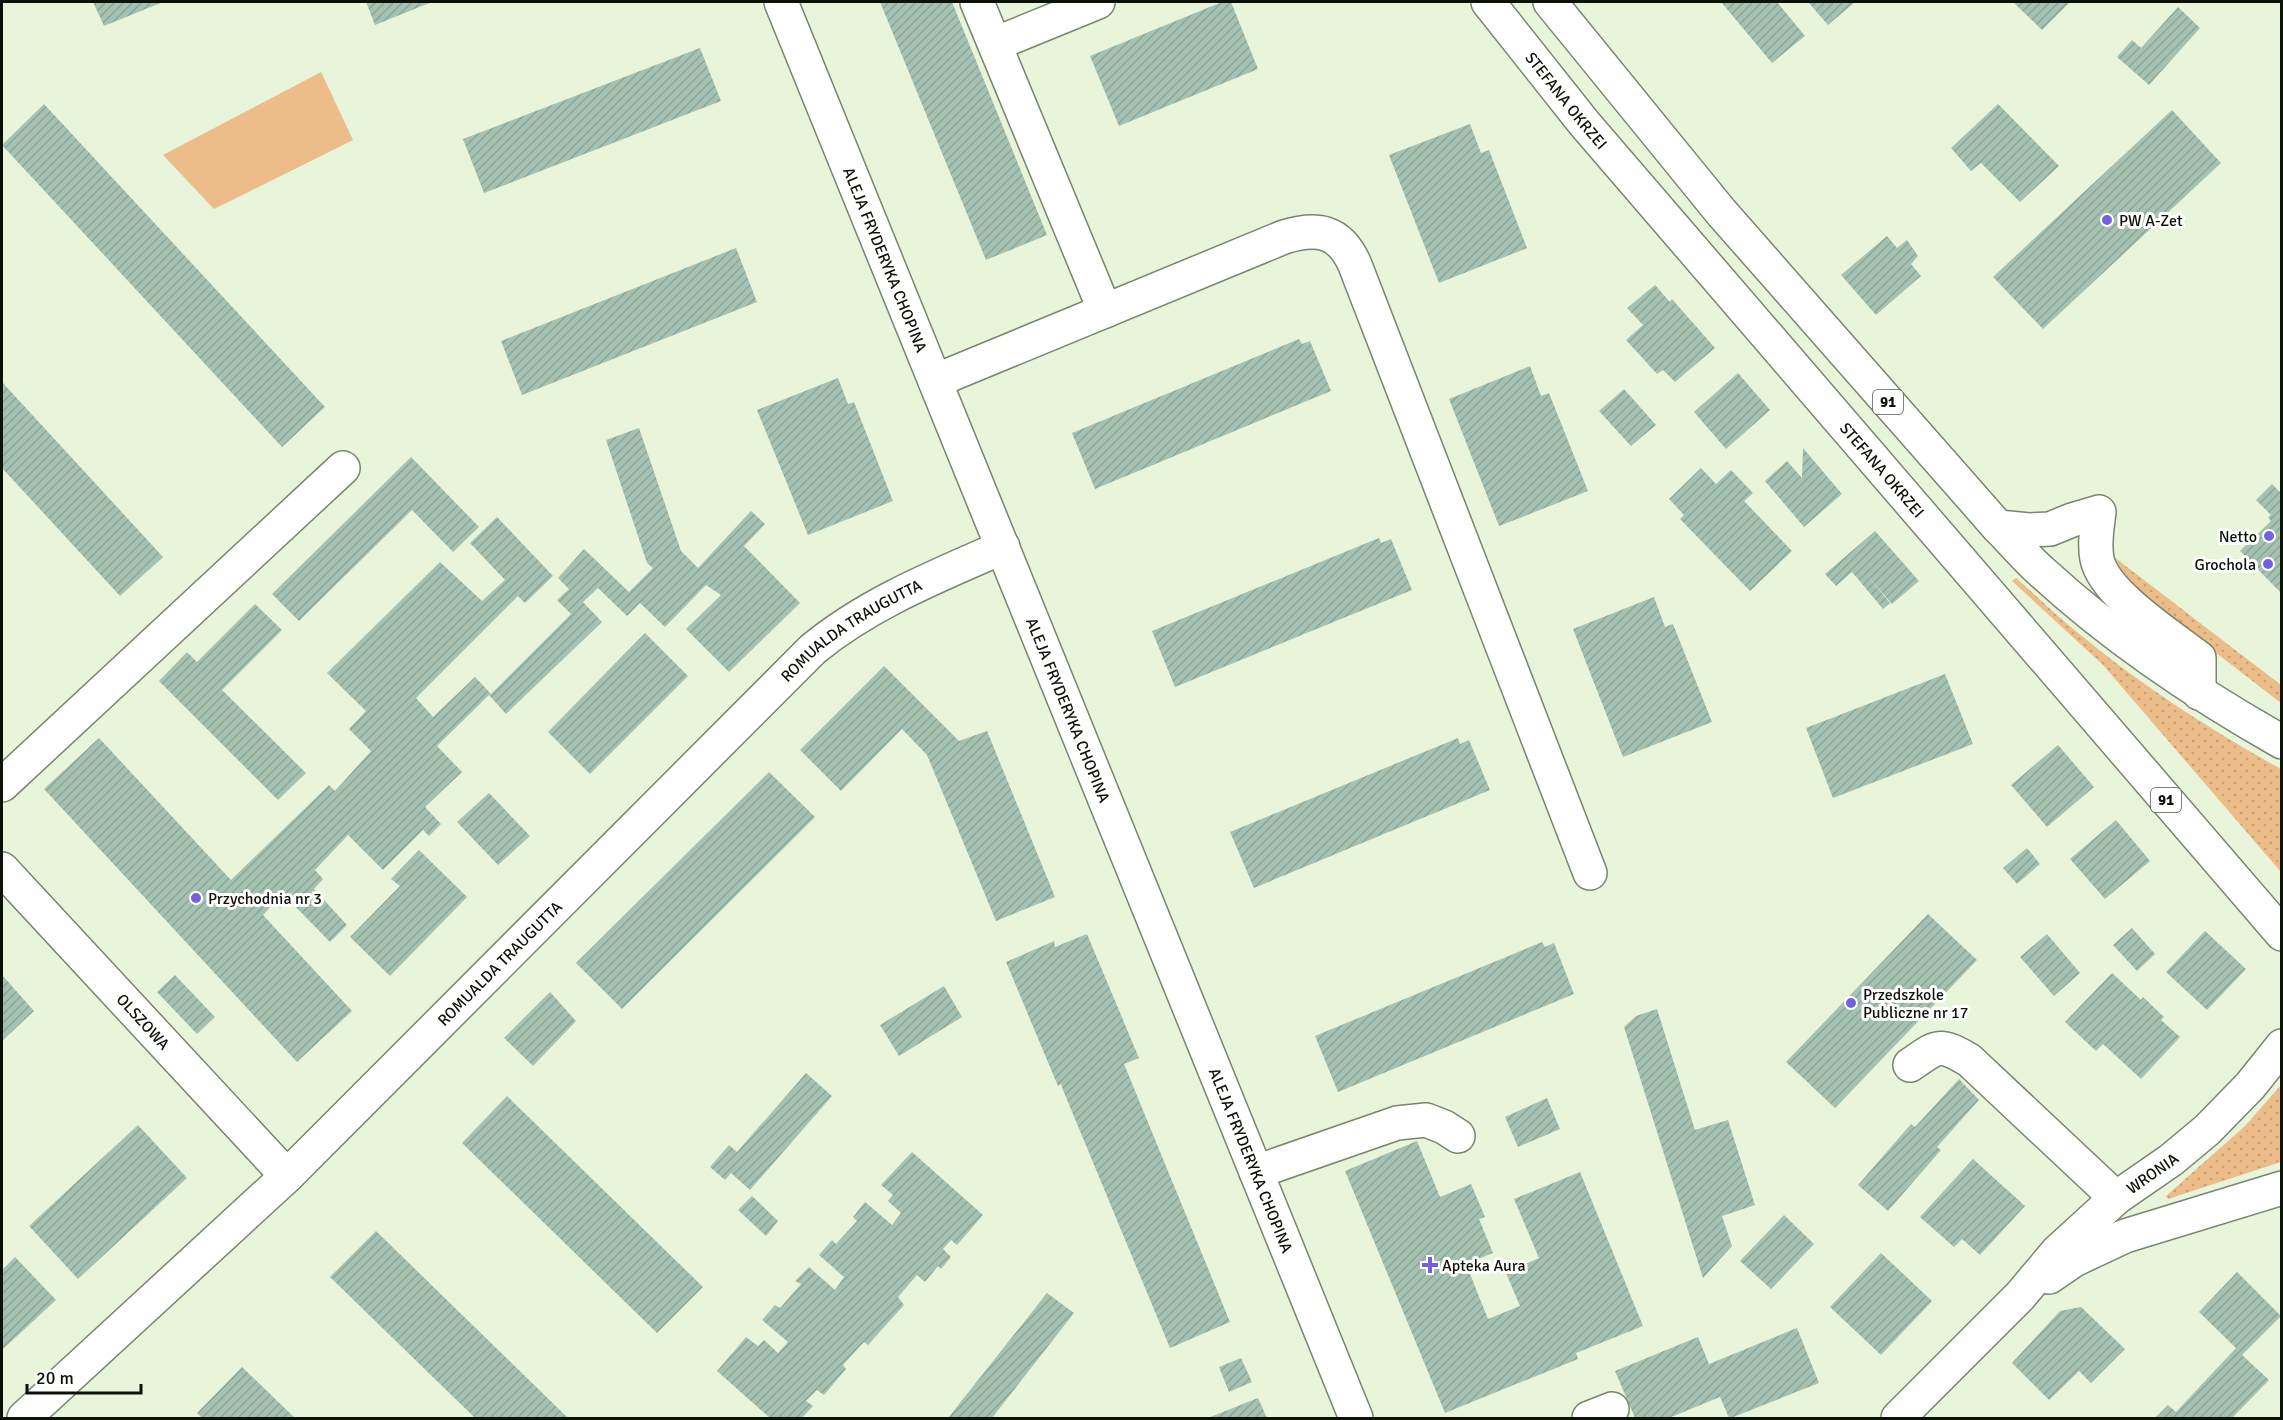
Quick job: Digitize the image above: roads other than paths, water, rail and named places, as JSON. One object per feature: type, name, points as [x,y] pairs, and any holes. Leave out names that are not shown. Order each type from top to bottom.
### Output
[{"type":"street","name":"ALEJA FRYDERYKA CHOPINA","points":[[781,2],[1356,1419]]},
{"type":"street","points":[[977,2],[1105,311]]},
{"type":"street","points":[[995,44],[1098,2]]},
{"type":"street","name":"STEFANA OKRZEI","points":[[1488,2],[1584,123],[2282,934]]},
{"type":"street","name":"91","points":[[1550,2],[1721,212],[1998,527],[2043,573],[2138,651],[2199,693],[2282,742]]},
{"type":"street","points":[[935,381],[1301,232],[1313,230],[1322,232],[1342,243],[1350,253],[1355,265],[1590,873]]},
{"type":"street","points":[[2,785],[343,468]]},
{"type":"street","points":[[1998,527],[2029,530],[2050,529],[2099,512],[2096,536],[2097,561],[2112,587],[2199,658],[2199,693]]},
{"type":"street","name":"ROMUALDA TRAUGUTTA","points":[[24,1419],[287,1176],[813,649],[840,626],[875,607],[1003,547]]},
{"type":"street","name":"OLSZOWA","points":[[2,869],[287,1176]]},
{"type":"street","name":"WRONIA","points":[[1898,1419],[2020,1296],[2056,1252],[2115,1198],[2171,1160],[2207,1130],[2250,1086],[2282,1046]]},
{"type":"street","points":[[1910,1065],[1936,1047],[1950,1049],[1969,1060],[2115,1198]]},
{"type":"street","points":[[1256,1172],[1397,1123],[1426,1120],[1458,1136]]},
{"type":"street","name":"WRONIA","points":[[2020,1296],[2074,1260],[2125,1236],[2282,1188]]},
{"type":"place","name":"PW A-Zet","points":[[2107,220]]},
{"type":"place","name":"Netto","points":[[2269,536]]},
{"type":"place","name":"Grochola","points":[[2268,564]]},
{"type":"place","name":"Przychodnia nr 3","points":[[196,898]]},
{"type":"place","name":"Przedszkole Publiczne nr 17","points":[[1851,1003]]},
{"type":"place","name":"Apteka Aura","points":[[1430,1265]]}]
